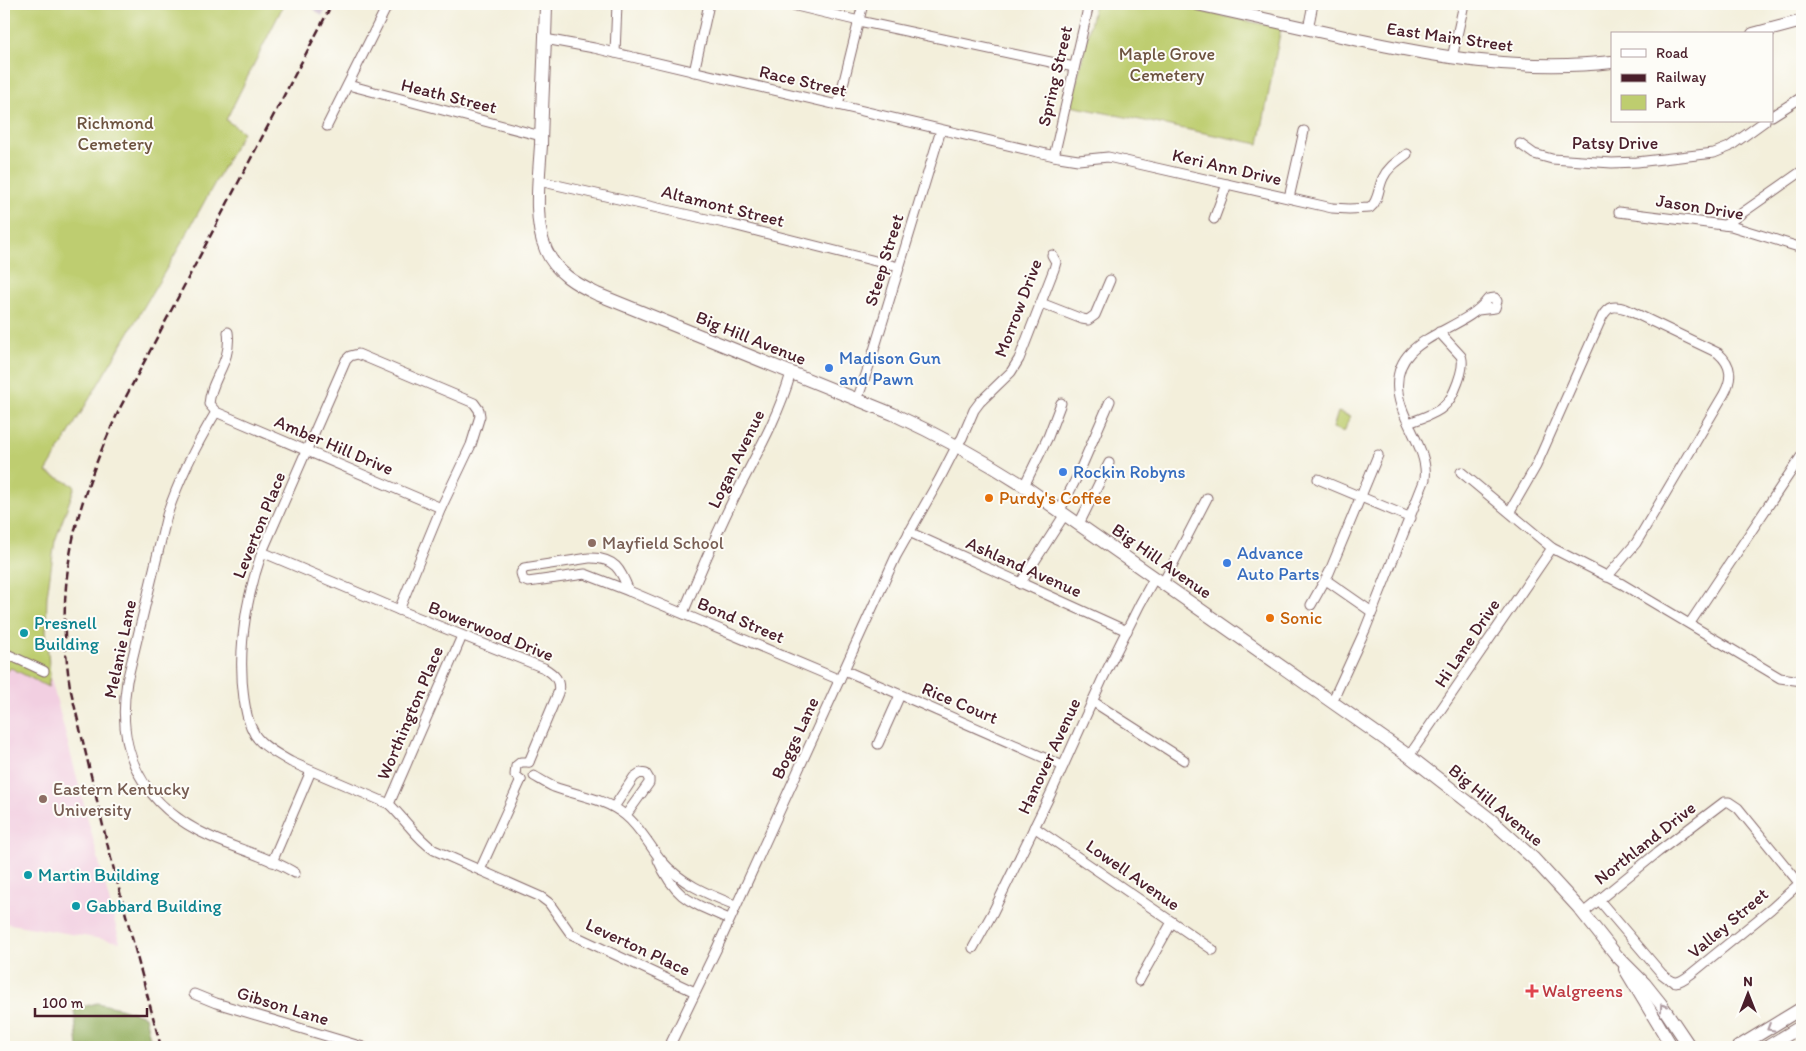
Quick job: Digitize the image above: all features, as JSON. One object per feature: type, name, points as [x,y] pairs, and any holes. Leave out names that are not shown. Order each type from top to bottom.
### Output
[{"type":"main road","name":"Big Hill Avenue","points":[[546,4],[539,226],[546,250],[564,275],[597,294],[917,425],[957,445],[1062,512],[1409,756],[1490,819],[1534,859],[1583,913],[1661,1004],[1690,1047]]},
{"type":"main road","name":"East Main Street","points":[[1197,4],[1452,58],[1534,66],[1611,62]]},
{"type":"main road","points":[[1761,32],[1802,22]]},
{"type":"main road","name":"Big Hill Avenue","points":[[1618,956],[1672,1047]]},
{"type":"main road","points":[[1738,1047],[1802,1008]]},
{"type":"main road","points":[[1767,1047],[1798,1028]]},
{"type":"main road","points":[[1778,1047],[1798,1028]]},
{"type":"street","points":[[327,126],[388,4]]},
{"type":"street","points":[[615,53],[617,4]]},
{"type":"street","points":[[694,72],[709,4]]},
{"type":"street","points":[[788,4],[1074,67]]},
{"type":"street","points":[[838,105],[863,4]]},
{"type":"street","name":"Spring Street","points":[[1054,156],[1089,4]]},
{"type":"street","points":[[1308,29],[1313,4]]},
{"type":"street","points":[[1452,58],[1464,4]]},
{"type":"street","name":"Race Street","points":[[545,39],[615,53],[1054,156]]},
{"type":"street","name":"Heath Street","points":[[348,85],[541,136]]},
{"type":"street","points":[[1774,115],[1802,97]]},
{"type":"street","name":"Patsy Drive","points":[[1520,144],[1534,154],[1552,159],[1612,163],[1645,162],[1714,154],[1729,147],[1764,122]]},
{"type":"street","name":"Steep Street","points":[[858,400],[941,130]]},
{"type":"street","points":[[1289,198],[1304,131]]},
{"type":"street","name":"Keri Ann Drive","points":[[1054,156],[1078,160],[1108,157],[1332,208],[1364,209],[1373,205],[1388,170],[1407,154]]},
{"type":"street","points":[[1725,224],[1802,171]]},
{"type":"street","name":"Altamont Street","points":[[539,181],[733,224],[899,267]]},
{"type":"street","points":[[1214,218],[1227,184]]},
{"type":"street","name":"Jason Drive","points":[[1619,212],[1725,224],[1802,248]]},
{"type":"street","name":"Morrow Drive","points":[[957,445],[976,406],[1014,368],[1055,265],[1055,259],[1052,255]]},
{"type":"street","points":[[1041,303],[1088,320],[1095,315],[1110,280]]},
{"type":"street","points":[[1510,511],[1536,466],[1602,317],[1609,308],[1617,306],[1626,309],[1718,354],[1726,363],[1731,381],[1636,543],[1607,577]]},
{"type":"street","points":[[1332,702],[1372,612],[1423,486],[1426,472],[1399,398],[1399,375],[1406,359],[1417,346],[1478,310]]},
{"type":"street","points":[[216,412],[209,404],[210,395],[226,360],[230,345],[228,332]]},
{"type":"street","points":[[1409,423],[1446,406],[1462,368],[1463,360],[1461,356],[1439,332]]},
{"type":"street","name":"Leverton Place","points":[[399,610],[440,508],[471,445],[480,410],[474,403],[358,354],[350,356],[346,360],[262,552],[252,581],[244,622],[241,660],[247,719],[256,736],[276,754],[389,804],[402,816],[423,842],[434,850],[541,896],[549,903],[571,934],[695,992]]},
{"type":"street","name":"Logan Avenue","points":[[683,613],[731,504],[752,467],[777,412],[791,373]]},
{"type":"street","points":[[1020,584],[1062,512],[1110,401]]},
{"type":"street","points":[[1024,486],[1048,437],[1061,403]]},
{"type":"street","name":"Amber Hill Drive","points":[[216,412],[440,508]]},
{"type":"street","name":"Melanie Lane","points":[[216,412],[193,453],[175,492],[167,516],[127,681],[124,722],[134,766],[164,808],[181,822],[211,837],[282,865],[295,873]]},
{"type":"street","name":"Boggs Lane","points":[[669,1047],[892,564],[957,445]]},
{"type":"street","points":[[1311,605],[1326,580],[1378,455]]},
{"type":"street","points":[[1690,624],[1802,455]]},
{"type":"street","points":[[1079,524],[1109,463]]},
{"type":"street","points":[[1461,472],[1552,548],[1690,624],[1780,678],[1802,681]]},
{"type":"street","points":[[1318,479],[1410,518]]},
{"type":"street","name":"Hanover Avenue","points":[[973,948],[985,928],[1034,827],[1126,631],[1159,580],[1207,498]]},
{"type":"street","name":"Ashland Avenue","points":[[909,532],[1126,631]]},
{"type":"street","name":"Hi Lane Drive","points":[[1409,756],[1552,548]]},
{"type":"street","name":"Bowerwood Drive","points":[[262,552],[462,636],[544,668],[554,674],[560,686],[529,762]]},
{"type":"street","name":"Bond Street","points":[[630,591],[622,572],[610,562],[601,558],[589,558],[524,568],[521,574],[523,580],[528,582],[585,574],[683,613],[840,680]]},
{"type":"street","points":[[1326,580],[1372,612]]},
{"type":"street","name":"Worthington Place","points":[[389,804],[462,636]]},
{"type":"street","points":[[4,662],[7,654],[44,671]]},
{"type":"street","name":"Rice Court","points":[[844,670],[1063,766]]},
{"type":"street","points":[[878,744],[900,695]]},
{"type":"street","points":[[1092,701],[1184,760]]},
{"type":"street","points":[[521,762],[529,762],[534,766],[534,776],[529,780],[521,780],[515,775],[516,766],[521,762]]},
{"type":"street","points":[[272,862],[312,771]]},
{"type":"street","points":[[614,807],[634,777],[640,773],[646,774],[650,779],[649,784],[626,815]]},
{"type":"street","points":[[534,776],[552,786],[599,800],[614,807],[626,815],[638,828],[668,868],[703,892],[735,905]]},
{"type":"street","points":[[480,870],[521,780]]},
{"type":"street","name":"Northland Drive","points":[[1583,913],[1720,804],[1729,802],[1742,813],[1801,882]]},
{"type":"street","name":"Lowell Avenue","points":[[1034,827],[1213,950]]},
{"type":"street","points":[[656,852],[668,882],[679,894],[697,905],[729,919]]},
{"type":"street","name":"Valley Street","points":[[1598,900],[1662,974],[1670,981],[1680,982],[1801,882]]},
{"type":"street","points":[[1139,981],[1172,922]]},
{"type":"street","name":"Gibson Lane","points":[[194,994],[216,1003],[363,1047]]},
{"type":"shaded area","points":[[308,4],[328,4],[322,16]]},
{"type":"shaded area","name":"Eastern Kentucky University","points":[[4,451],[75,486],[55,541],[47,596],[46,631],[50,675],[120,942],[4,923]]},
{"type":"green space","name":"Richmond Cemetery","points":[[4,4],[284,4],[226,120],[243,132],[177,251],[46,472],[75,486],[55,541],[47,596],[46,631],[50,675],[48,687],[11,668],[4,673]]},
{"type":"green space","name":"Maple Grove Cemetery","points":[[1095,4],[1166,4],[1281,28],[1259,144],[1071,106]]},
{"type":"green space","points":[[1338,412],[1350,416],[1344,432],[1333,428]]},
{"type":"green space","points":[[97,1003],[145,1016],[152,1047],[78,1047],[74,1009]]},
{"type":"railway","points":[[161,1047],[109,851],[70,687],[65,611],[72,543],[91,477],[120,408],[332,4]]},
{"type":"place","name":"Madison Gun and Pawn","points":[[829,368]]},
{"type":"place","name":"Rockin Robyns","points":[[1063,472]]},
{"type":"place","name":"Purdy's Coffee","points":[[989,498]]},
{"type":"place","name":"Mayfield School","points":[[592,543]]},
{"type":"place","name":"Advance Auto Parts","points":[[1227,563]]},
{"type":"place","name":"Sonic","points":[[1270,618]]},
{"type":"place","name":"Presnell Building","points":[[24,633]]},
{"type":"place","name":"Eastern Kentucky University","points":[[43,799]]},
{"type":"place","name":"Martin Building","points":[[28,875]]},
{"type":"place","name":"Gabbard Building","points":[[76,906]]},
{"type":"place","name":"Walgreens","points":[[1532,991]]}]
